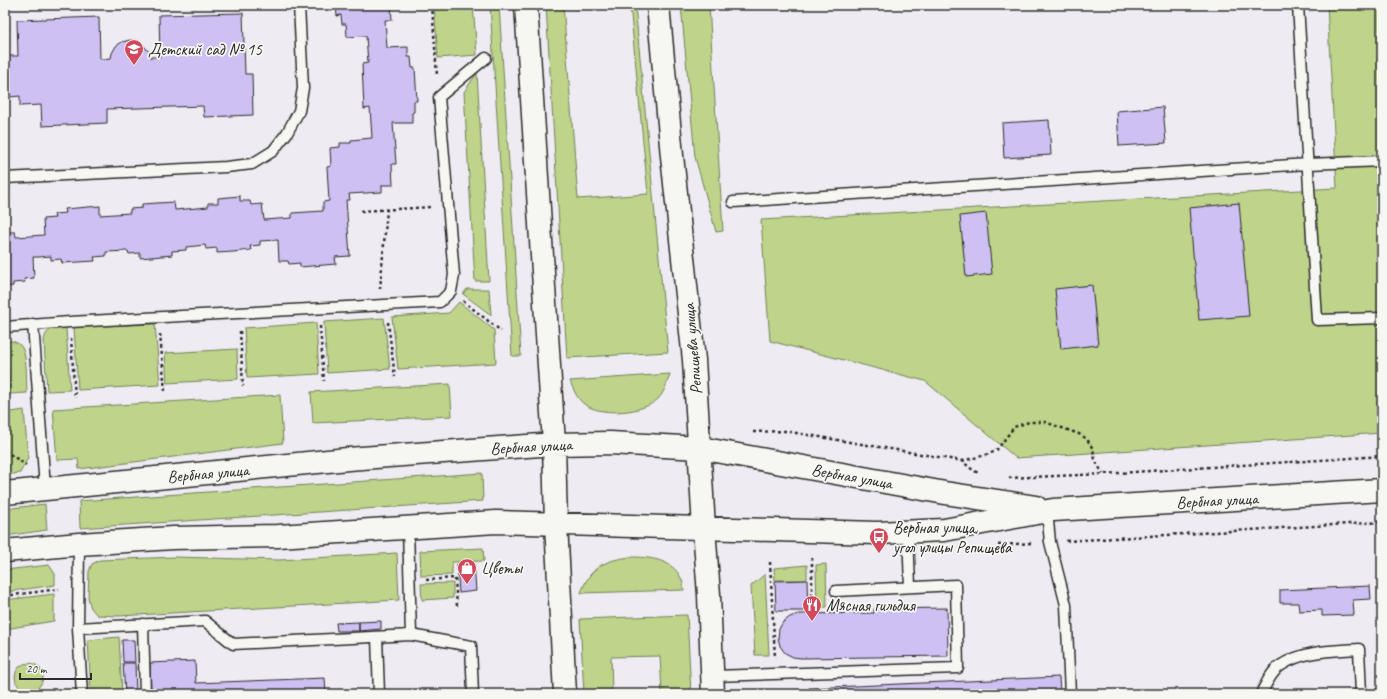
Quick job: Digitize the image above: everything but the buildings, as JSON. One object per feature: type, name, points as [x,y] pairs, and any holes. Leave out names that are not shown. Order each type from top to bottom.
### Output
[{"type":"main road","points":[[526,5],[554,444],[556,524],[565,694]]},
{"type":"main road","name":"Репищева улица","points":[[658,5],[672,156],[694,360],[709,595],[713,685]]},
{"type":"main road","name":"Вербная улица","points":[[5,493],[348,459],[554,444],[610,443],[700,448],[945,493],[1050,510]]},
{"type":"main road","name":"Вербная улица","points":[[5,551],[79,544],[173,538],[278,536],[496,522],[877,533],[944,530],[1050,510],[1382,490]]},
{"type":"lane","points":[[5,178],[226,167],[252,164],[273,151],[288,133],[299,111],[303,88],[299,5]]},
{"type":"lane","points":[[1298,5],[1317,320],[1382,318]]},
{"type":"lane","points":[[5,327],[33,324],[440,302],[450,291],[454,275],[439,97],[486,58]]},
{"type":"lane","points":[[733,202],[1308,164],[1382,161]]},
{"type":"lane","points":[[33,324],[45,488]]},
{"type":"lane","points":[[1050,510],[1050,542],[1066,605],[1070,694]]},
{"type":"lane","points":[[408,528],[411,635]]},
{"type":"lane","points":[[908,531],[910,587]]},
{"type":"lane","points":[[79,544],[78,628],[82,694]]},
{"type":"lane","points":[[713,685],[777,674],[958,668],[956,585],[836,590]]},
{"type":"lane","points":[[78,628],[205,620],[233,644],[411,635],[471,646],[473,694]]},
{"type":"lane","points":[[143,624],[145,694]]},
{"type":"lane","points":[[377,637],[379,694]]},
{"type":"lane","points":[[1261,694],[1267,681],[1280,666],[1298,657],[1322,652],[1359,649],[1361,694]]},
{"type":"path","points":[[432,5],[439,97]]},
{"type":"path","points":[[361,211],[422,208]]},
{"type":"path","points":[[450,291],[501,330]]},
{"type":"path","points":[[386,305],[395,377]]},
{"type":"path","points":[[320,308],[324,381]]},
{"type":"path","points":[[239,313],[243,386]]},
{"type":"path","points":[[158,317],[164,392]]},
{"type":"path","points":[[70,322],[75,398]]},
{"type":"path","points":[[5,378],[8,403]]},
{"type":"path","points":[[753,432],[785,431],[962,461],[996,451],[1014,427],[1029,422],[1045,422],[1079,434],[1087,439],[1093,449],[1095,460],[1103,474]]},
{"type":"path","points":[[5,452],[28,466],[43,466]]},
{"type":"path","points":[[1004,478],[1103,474],[1382,456]]},
{"type":"path","points":[[962,461],[974,472],[980,474]]},
{"type":"path","points":[[995,546],[1382,522]]},
{"type":"path","points":[[812,558],[812,614]]},
{"type":"path","points":[[770,562],[774,649],[777,674]]},
{"type":"path","points":[[410,581],[455,578],[457,606]]},
{"type":"path","points":[[5,596],[59,589]]},
{"type":"green space","points":[[434,5],[473,5],[477,55],[438,58]]},
{"type":"green space","points":[[490,5],[499,5],[521,356],[512,356]]},
{"type":"green space","points":[[546,5],[563,5],[578,199],[648,194],[630,5],[635,5],[668,352],[567,358]]},
{"type":"green space","points":[[681,5],[709,5],[723,231],[716,232],[695,157]]},
{"type":"green space","points":[[1327,5],[1382,5],[1382,433],[1016,458],[925,381],[770,341],[761,220],[1337,188]]},
{"type":"green space","points":[[477,73],[489,281],[475,281],[464,92]]},
{"type":"green space","points":[[467,289],[489,289],[491,315],[463,294]]},
{"type":"green space","points":[[459,302],[494,330],[496,363],[398,369],[392,317],[449,313]]},
{"type":"green space","points":[[384,318],[390,369],[327,373],[324,322]]},
{"type":"green space","points":[[316,323],[319,374],[247,378],[244,328]]},
{"type":"green space","points":[[155,324],[160,385],[78,390],[74,327]]},
{"type":"green space","points":[[66,328],[70,390],[47,391],[45,336],[52,329]]},
{"type":"green space","points":[[5,341],[17,343],[23,349],[26,368],[27,393],[10,394]]},
{"type":"green space","points":[[237,349],[238,379],[167,383],[165,353]]},
{"type":"green space","points":[[670,374],[664,391],[658,399],[651,404],[624,412],[604,411],[587,406],[579,399],[570,381]]},
{"type":"green space","points":[[450,384],[452,416],[313,423],[311,392]]},
{"type":"green space","points":[[280,395],[283,443],[79,469],[78,459],[57,460],[53,409]]},
{"type":"green space","points":[[24,410],[28,458],[20,473],[5,475],[5,413]]},
{"type":"green space","points":[[482,473],[483,501],[80,528],[79,501]]},
{"type":"green space","points":[[45,504],[47,530],[5,536],[5,509]]},
{"type":"green space","points":[[483,548],[484,561],[452,562],[452,575],[421,576],[420,551]]},
{"type":"green space","points":[[397,553],[399,600],[119,616],[97,615],[91,608],[88,598],[89,571],[92,564],[100,560],[175,557],[279,560]]},
{"type":"green space","points":[[631,557],[659,560],[666,563],[677,572],[682,579],[684,590],[581,593],[589,577],[599,566],[613,560]]},
{"type":"green space","points":[[826,564],[827,607],[817,607],[816,565]]},
{"type":"green space","points":[[49,565],[55,574],[55,585],[5,592],[5,570]]},
{"type":"green space","points":[[807,565],[807,580],[775,580],[774,568]]},
{"type":"green space","points":[[765,574],[769,655],[755,655],[751,586]]},
{"type":"green space","points":[[453,583],[453,598],[422,600],[421,584]]},
{"type":"green space","points":[[54,594],[54,621],[5,629],[5,600]]},
{"type":"green space","points":[[687,615],[691,694],[662,694],[660,656],[611,657],[612,694],[584,694],[580,619]]},
{"type":"green space","points":[[119,637],[122,694],[91,694],[88,640]]},
{"type":"green space","points":[[29,663],[39,667],[43,677],[39,687],[29,691],[19,687],[15,677],[19,667]]},
{"type":"place","name":"Детский сад № 15","points":[[134,66]]},
{"type":"place","name":"Вербная улица, угол улицы Репищева","points":[[879,554]]},
{"type":"place","name":"Цветы","points":[[467,585]]},
{"type":"place","name":"Мясная гильдия","points":[[812,622]]}]
